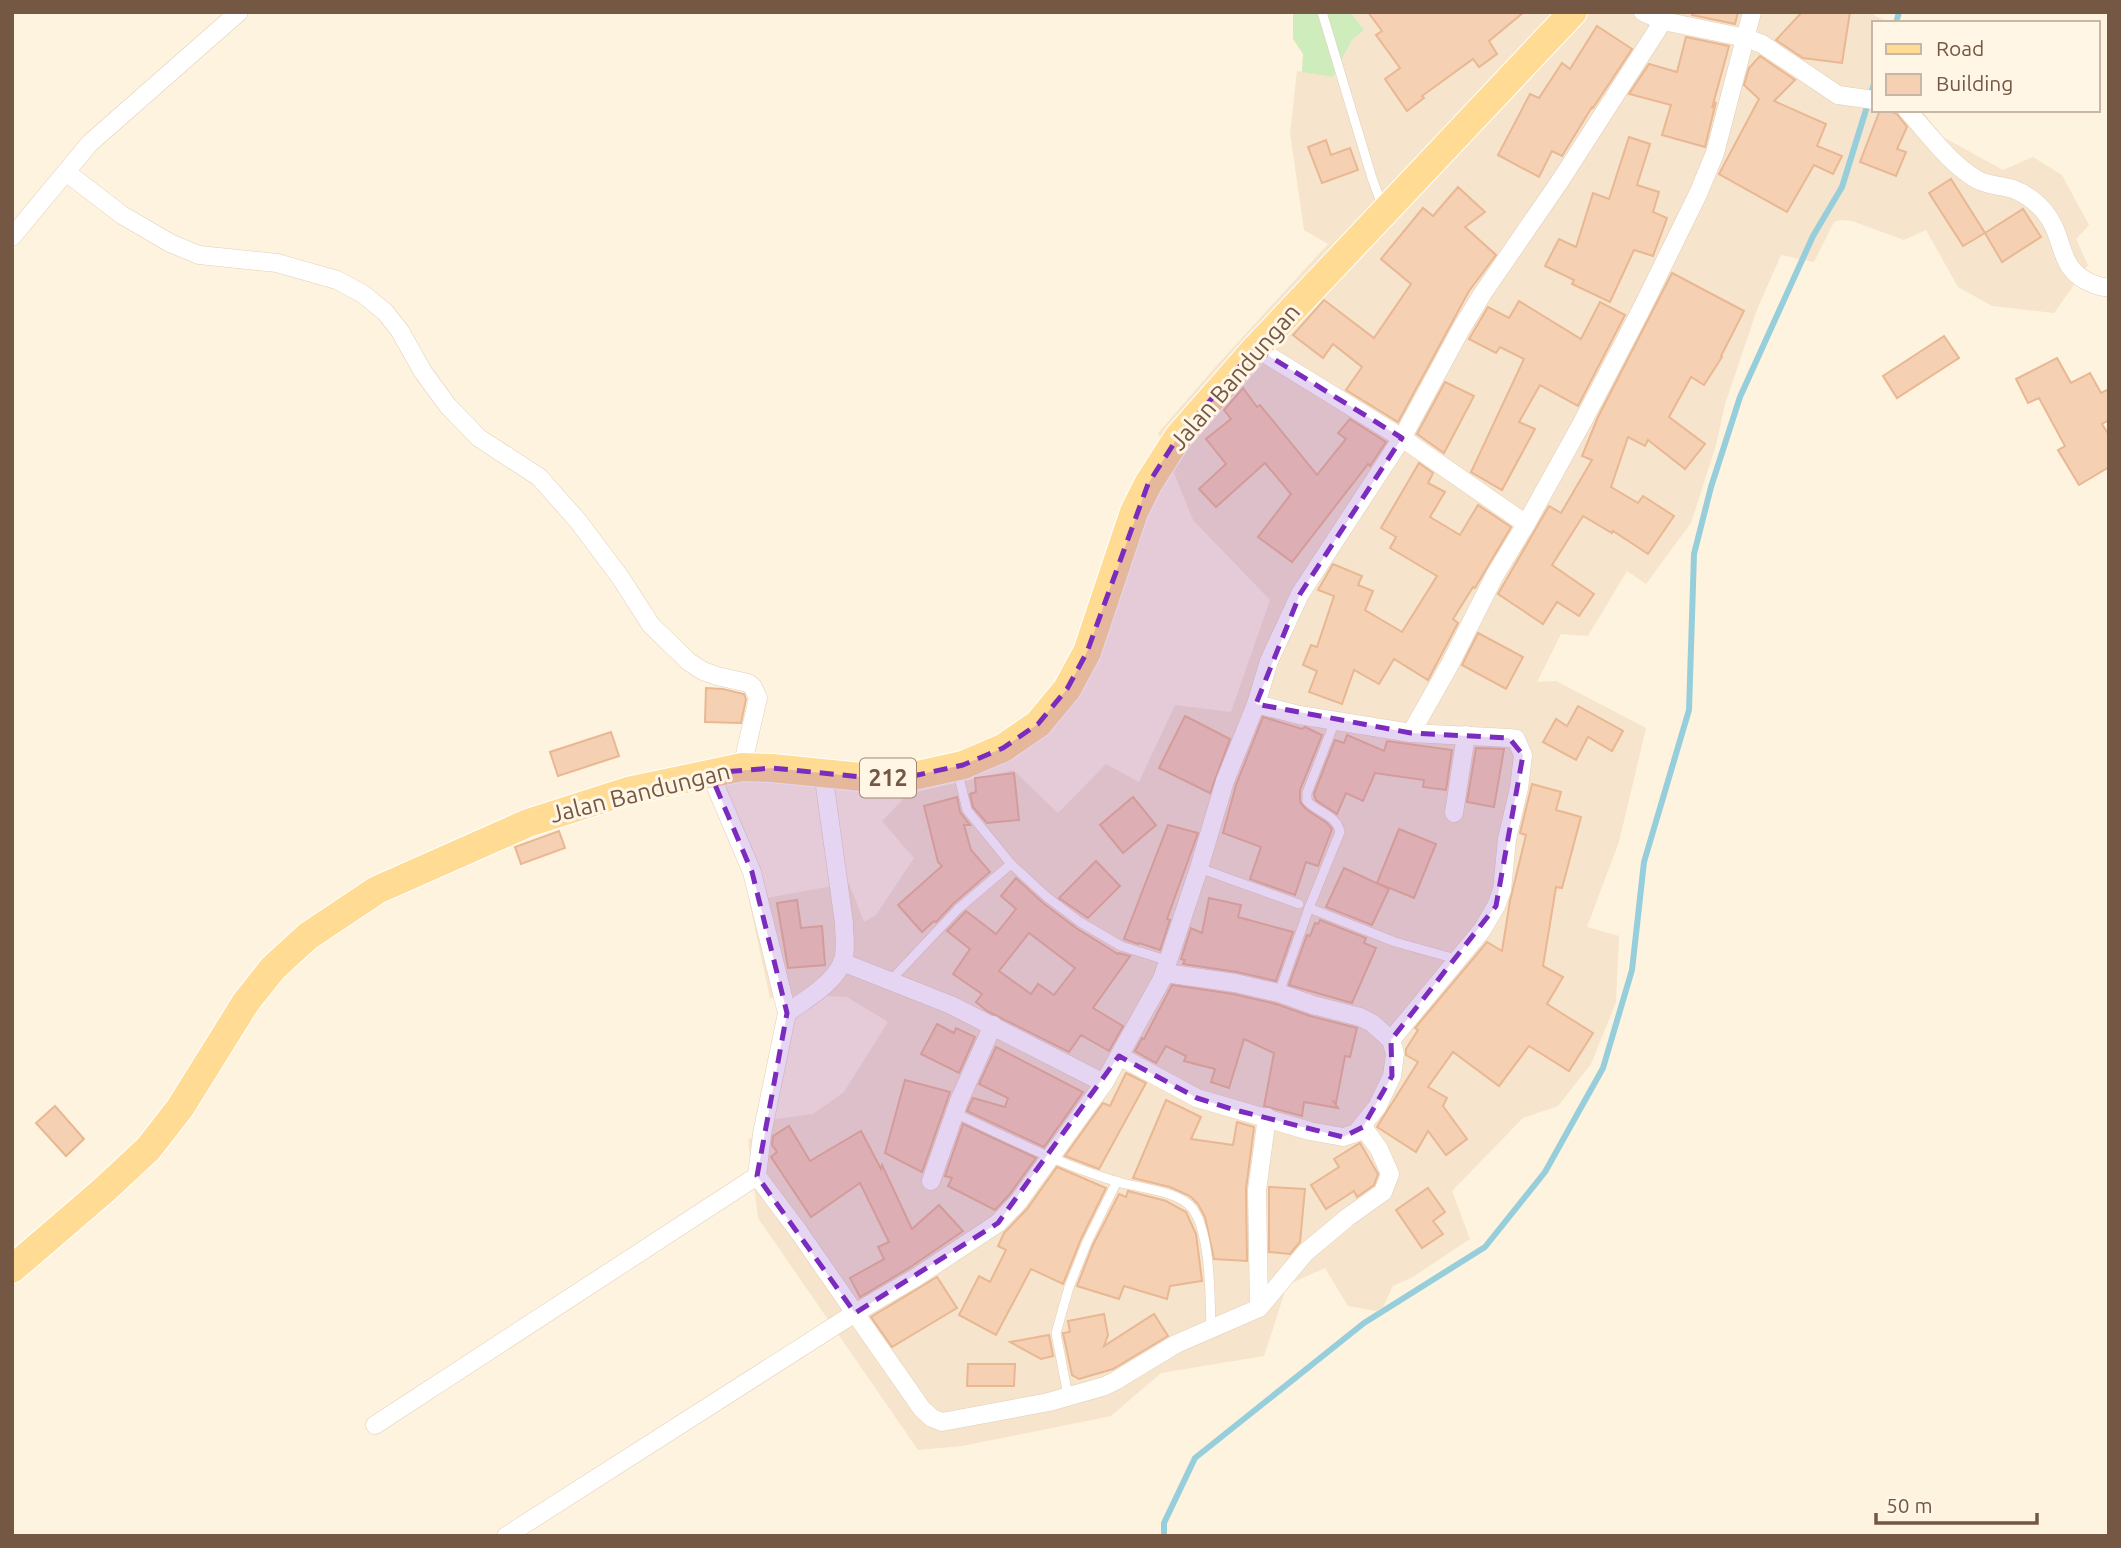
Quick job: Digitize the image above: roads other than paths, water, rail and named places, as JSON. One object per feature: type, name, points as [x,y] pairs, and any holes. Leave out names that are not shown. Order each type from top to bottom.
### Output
[{"type":"main road","name":"Jalan Bandungan","points":[[12,1269],[148,1149],[180,1108],[261,982],[273,968],[308,936],[377,890],[528,822],[628,791],[742,767],[882,779],[913,776],[957,767],[1003,748],[1038,724],[1067,689],[1087,652],[1134,512],[1178,437],[1256,348],[1573,12]]},
{"type":"street","points":[[12,237],[90,143],[239,12]]},
{"type":"street","points":[[1643,12],[1663,21],[1746,38],[1762,44],[1839,96],[1866,99]]},
{"type":"street","points":[[1411,733],[1641,310],[1707,174],[1752,12]]},
{"type":"street","points":[[506,1536],[855,1313],[915,1278],[998,1223],[1018,1202],[1104,1083],[1167,967],[1225,781],[1269,661],[1300,594],[1402,438],[1477,302],[1560,181],[1663,21]]},
{"type":"street","points":[[1909,112],[1965,172],[1987,184],[2013,189],[2036,203],[2053,223],[2065,262],[2074,273],[2102,288],[2109,287]]},
{"type":"street","points":[[66,172],[122,215],[170,243],[199,255],[277,263],[337,279],[386,312],[423,372],[448,406],[479,438],[539,477],[578,521],[652,625],[703,671],[754,687],[758,698],[742,767]]},
{"type":"street","points":[[1256,348],[1402,438],[1526,524]]},
{"type":"street","points":[[1255,704],[1299,715],[1411,733],[1516,740],[1523,755],[1507,839],[1502,890],[1496,906],[1482,930],[1391,1040]]},
{"type":"street","points":[[1454,813],[1466,735]]},
{"type":"street","points":[[787,1013],[825,985],[842,962],[845,946],[823,772]]},
{"type":"street","points":[[710,773],[752,872],[787,1013],[762,1135],[757,1176],[799,1232],[907,1390],[932,1419],[942,1422],[1049,1402],[1115,1381],[1176,1344],[1259,1308],[1306,1252],[1383,1192],[1390,1174],[1379,1149],[1363,1127]]},
{"type":"street","points":[[842,962],[951,1005],[1104,1083]]},
{"type":"street","points":[[1119,1056],[1197,1098],[1343,1138],[1363,1127],[1377,1107],[1392,1076],[1395,1054],[1391,1040],[1372,1023],[1279,993],[1167,967]]},
{"type":"street","points":[[931,1181],[955,1113],[993,1026]]},
{"type":"street","points":[[1259,1308],[1258,1190],[1267,1117]]},
{"type":"street","points":[[375,1425],[757,1176]]},
{"type":"lane","points":[[1322,12],[1372,178],[1385,212]]},
{"type":"lane","points":[[1279,993],[1340,832],[1339,824],[1314,809],[1307,801],[1307,793],[1335,721]]},
{"type":"lane","points":[[957,767],[967,810],[1011,864],[1080,922],[1121,946],[1167,967]]},
{"type":"lane","points":[[890,981],[958,909],[1011,864]]},
{"type":"lane","points":[[1199,869],[1299,905]]},
{"type":"lane","points":[[1309,908],[1395,942],[1456,959]]},
{"type":"lane","points":[[955,1113],[1049,1157],[1117,1181],[1182,1198],[1194,1209],[1202,1230],[1208,1266],[1211,1329]]},
{"type":"lane","points":[[1068,1396],[1056,1334],[1069,1287],[1087,1242],[1117,1181]]},
{"type":"waterway","points":[[1897,21],[1899,12]]},
{"type":"waterway","points":[[1164,1536],[1164,1523],[1195,1458],[1364,1323],[1485,1247],[1545,1172],[1603,1068],[1632,970],[1644,862],[1689,710],[1694,554],[1711,487],[1740,397],[1813,236],[1842,187],[1872,90]]}]
